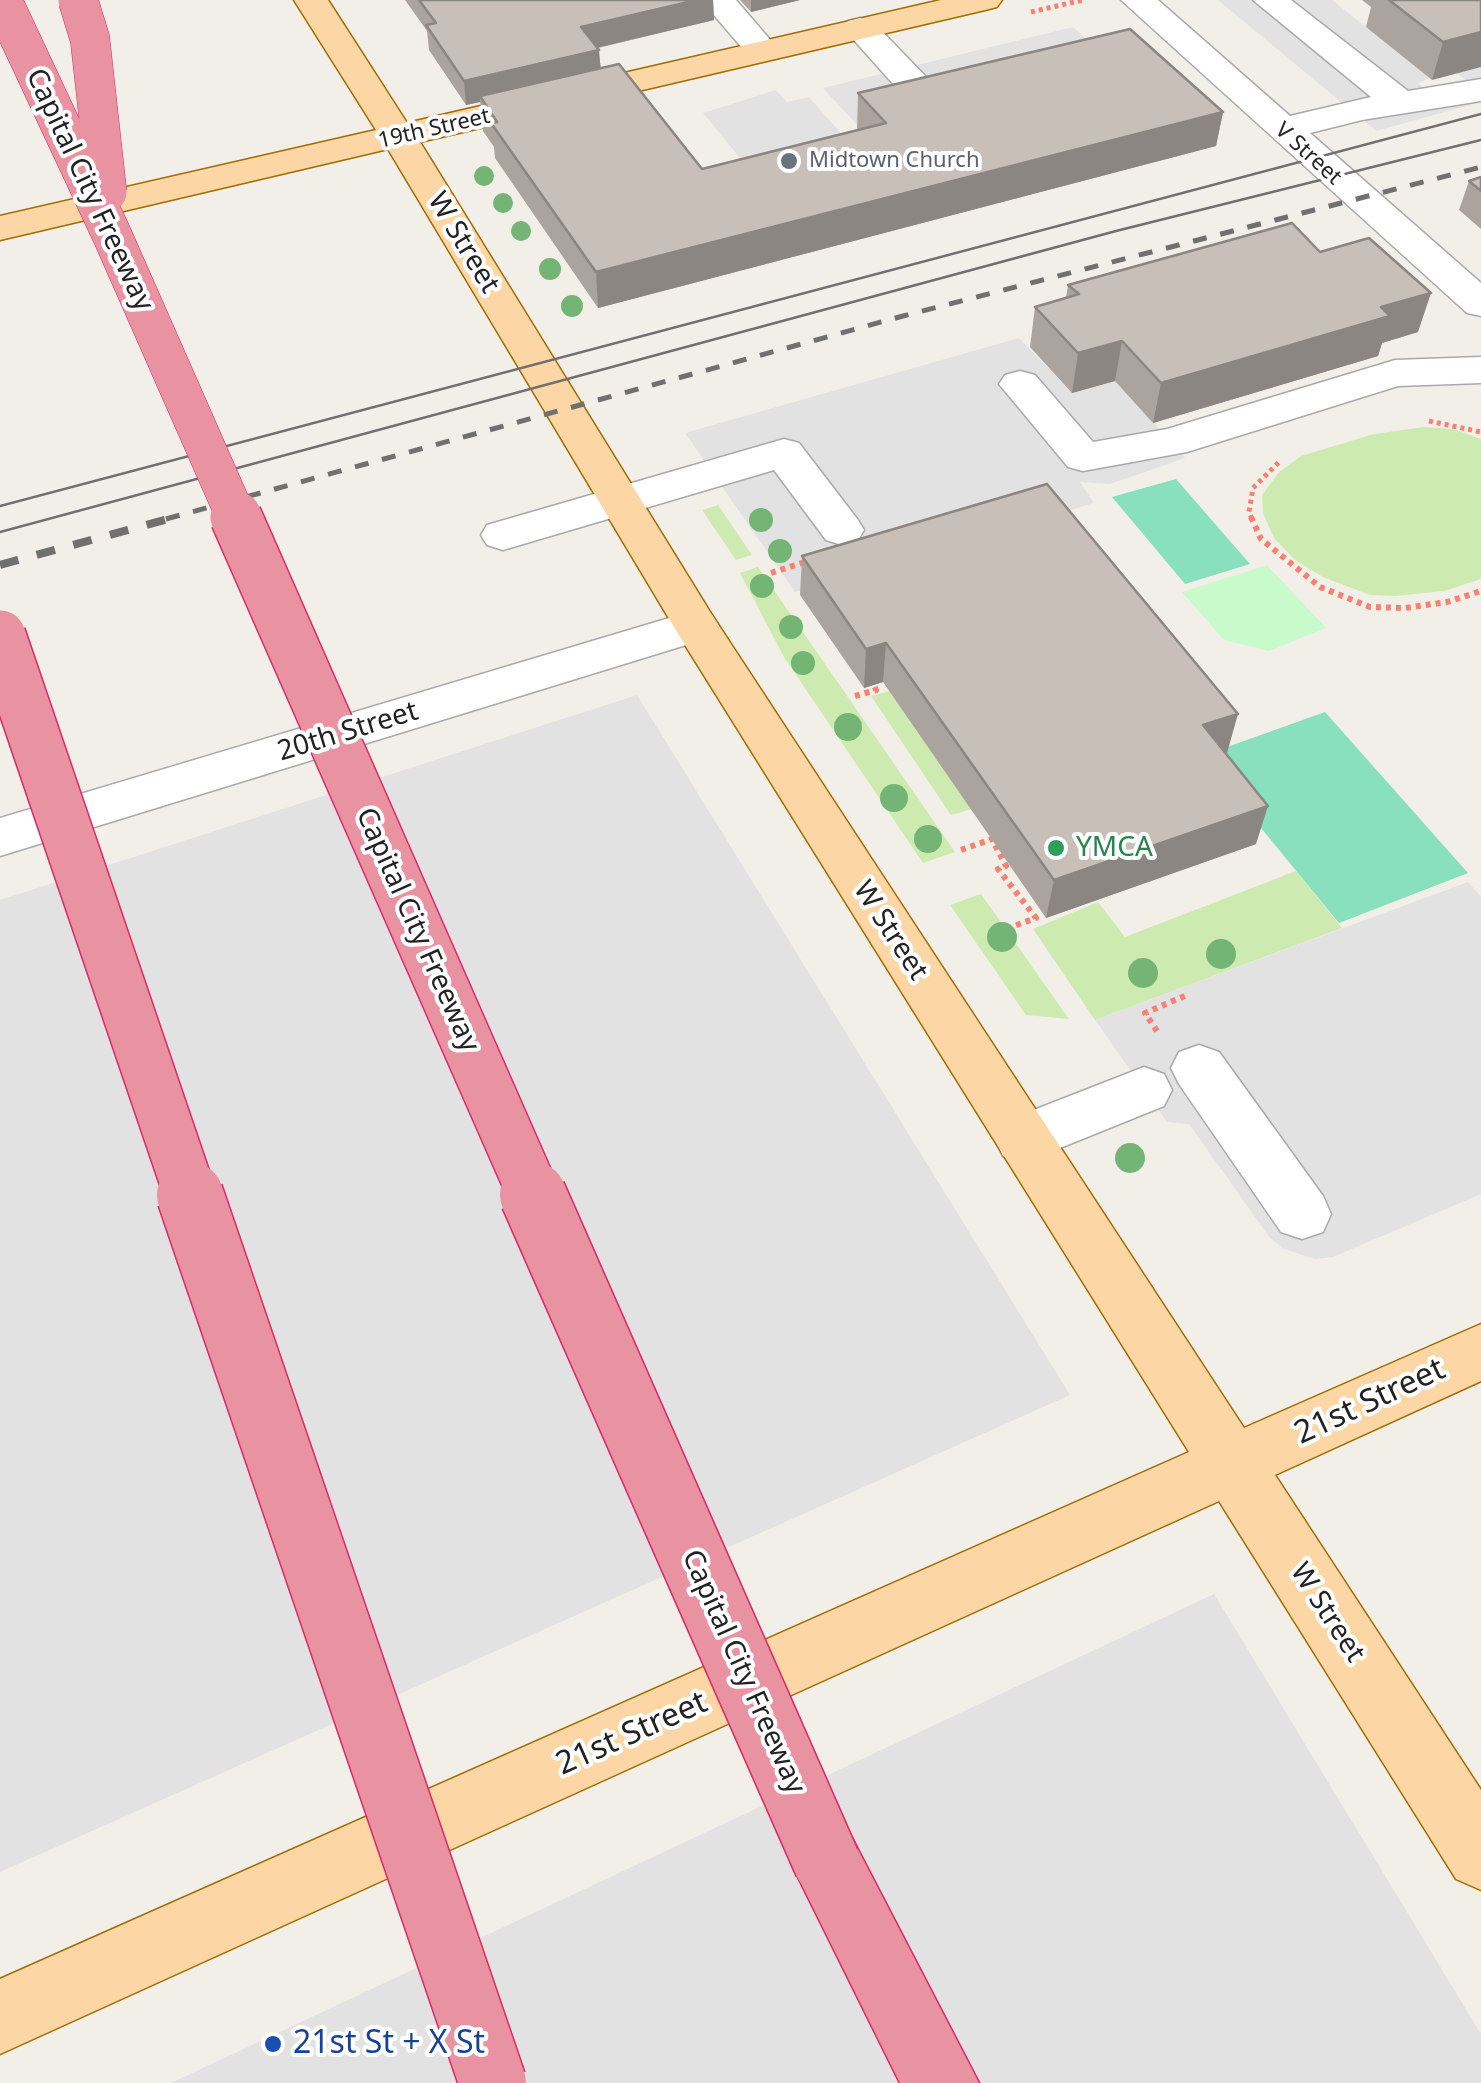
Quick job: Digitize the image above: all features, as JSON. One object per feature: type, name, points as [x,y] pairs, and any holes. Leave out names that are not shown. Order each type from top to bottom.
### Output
[{"type":"highway","name":"Capital City Freeway","points":[[2,0],[112,235],[926,2083]]},
{"type":"highway","points":[[78,0],[90,38],[112,235]]},
{"type":"highway","points":[[0,636],[494,2083]]},
{"type":"highway","name":"Capital City Freeway","points":[[828,1863],[942,2083]]},
{"type":"main road","name":"W Street","points":[[311,0],[399,137],[696,626],[1481,1854]]},
{"type":"main road","name":"19th Street","points":[[0,228],[985,0]]},
{"type":"main road","name":"21st Street","points":[[0,2017],[1481,1352]]},
{"type":"street","points":[[718,0],[762,50]]},
{"type":"street","name":"V Street","points":[[1138,0],[1481,304]]},
{"type":"street","points":[[1270,0],[1402,104]]},
{"type":"street","points":[[860,28],[925,98],[1014,76]]},
{"type":"street","points":[[1140,46],[1178,36]]},
{"type":"street","points":[[1282,130],[1481,90]]},
{"type":"street","points":[[1020,384],[1083,457],[1172,442],[1395,373],[1481,370]]},
{"type":"street","points":[[503,535],[784,453],[842,530]]},
{"type":"street","name":"20th Street","points":[[0,837],[696,626]]},
{"type":"street","points":[[1199,1068],[1302,1214]]},
{"type":"street","points":[[1023,1139],[1144,1090]]},
{"type":"path","points":[[1424,420],[1481,432]]},
{"type":"path","points":[[1281,460],[1253,488],[1249,512],[1271,549],[1320,587],[1370,607],[1388,608],[1447,602],[1481,591]]},
{"type":"path","points":[[855,696],[876,690],[874,685]]},
{"type":"path","points":[[961,850],[992,839],[1006,866],[998,869],[1036,918],[1014,926]]},
{"type":"path","points":[[1145,1013],[1187,995]]},
{"type":"green space","points":[[1424,427],[1453,429],[1481,439],[1481,579],[1444,591],[1370,595],[1323,577],[1295,560],[1274,538],[1263,513],[1262,495],[1279,472],[1301,456],[1374,434]]},
{"type":"green space","points":[[1176,479],[1250,564],[1185,584],[1112,497]]},
{"type":"green space","points":[[718,505],[752,555],[736,560],[702,510]]},
{"type":"green space","points":[[1267,565],[1326,628],[1269,651],[1224,640],[1182,592]]},
{"type":"green space","points":[[758,567],[955,852],[923,863],[784,657],[740,573]]},
{"type":"green space","points":[[890,691],[972,809],[951,815],[871,696]]},
{"type":"green space","points":[[1325,712],[1468,873],[1339,923],[1202,756]]},
{"type":"green space","points":[[1296,871],[1342,928],[1095,1020],[1033,929],[1098,902],[1125,937]]},
{"type":"green space","points":[[981,894],[1069,1019],[1026,1015],[950,905]]},
{"type":"shaded area","points":[[1218,0],[1332,0],[1430,78],[1418,83],[1434,97],[1473,86],[1457,73],[1481,67],[1481,102],[1376,131]]},
{"type":"shaded area","points":[[1073,27],[1113,64],[859,127],[823,88]]},
{"type":"shaded area","points":[[776,90],[787,102],[809,97],[861,156],[759,181],[703,113]]},
{"type":"shaded area","points":[[1019,338],[1072,393],[1116,381],[1185,458],[1110,484],[1080,482],[1094,503],[795,592],[685,433]]},
{"type":"shaded area","points":[[637,695],[1070,1395],[0,1872],[0,900]]},
{"type":"shaded area","points":[[1468,882],[1481,897],[1481,1194],[1333,1257],[1315,1259],[1284,1249],[1270,1238],[1189,1124],[1167,1122],[1095,1020]]},
{"type":"shaded area","points":[[1214,1594],[1481,2034],[1481,2083],[171,2083]]},
{"type":"building","points":[[419,0],[697,0],[581,27],[599,50],[464,81],[426,25],[436,23]]},
{"type":"building","points":[[1389,0],[1481,0],[1481,32],[1443,42]]},
{"type":"building","points":[[1130,29],[1223,112],[596,272],[491,123],[497,122],[480,96],[619,64],[702,169],[886,123],[858,93]]},
{"type":"building","points":[[1481,177],[1481,191],[1469,181]]},
{"type":"building","points":[[1292,223],[1320,252],[1369,238],[1431,293],[1381,307],[1390,316],[1161,383],[1122,341],[1078,353],[1035,307],[1079,294],[1068,285]]},
{"type":"building","points":[[1047,484],[1238,714],[1203,725],[1268,806],[1054,880],[886,643],[866,649],[802,556]]},
{"type":"tram line","points":[[0,506],[1481,114]]},
{"type":"tram line","points":[[0,532],[1116,231],[1481,140]]},
{"type":"railway","points":[[166,519],[903,316],[1481,167]]},
{"type":"railway","points":[[0,565],[175,517]]},
{"type":"place","name":"Midtown Church","points":[[789,161]]},
{"type":"place","name":"YMCA","points":[[1056,848]]},
{"type":"place","name":"21st St + X St","points":[[273,2044]]}]
